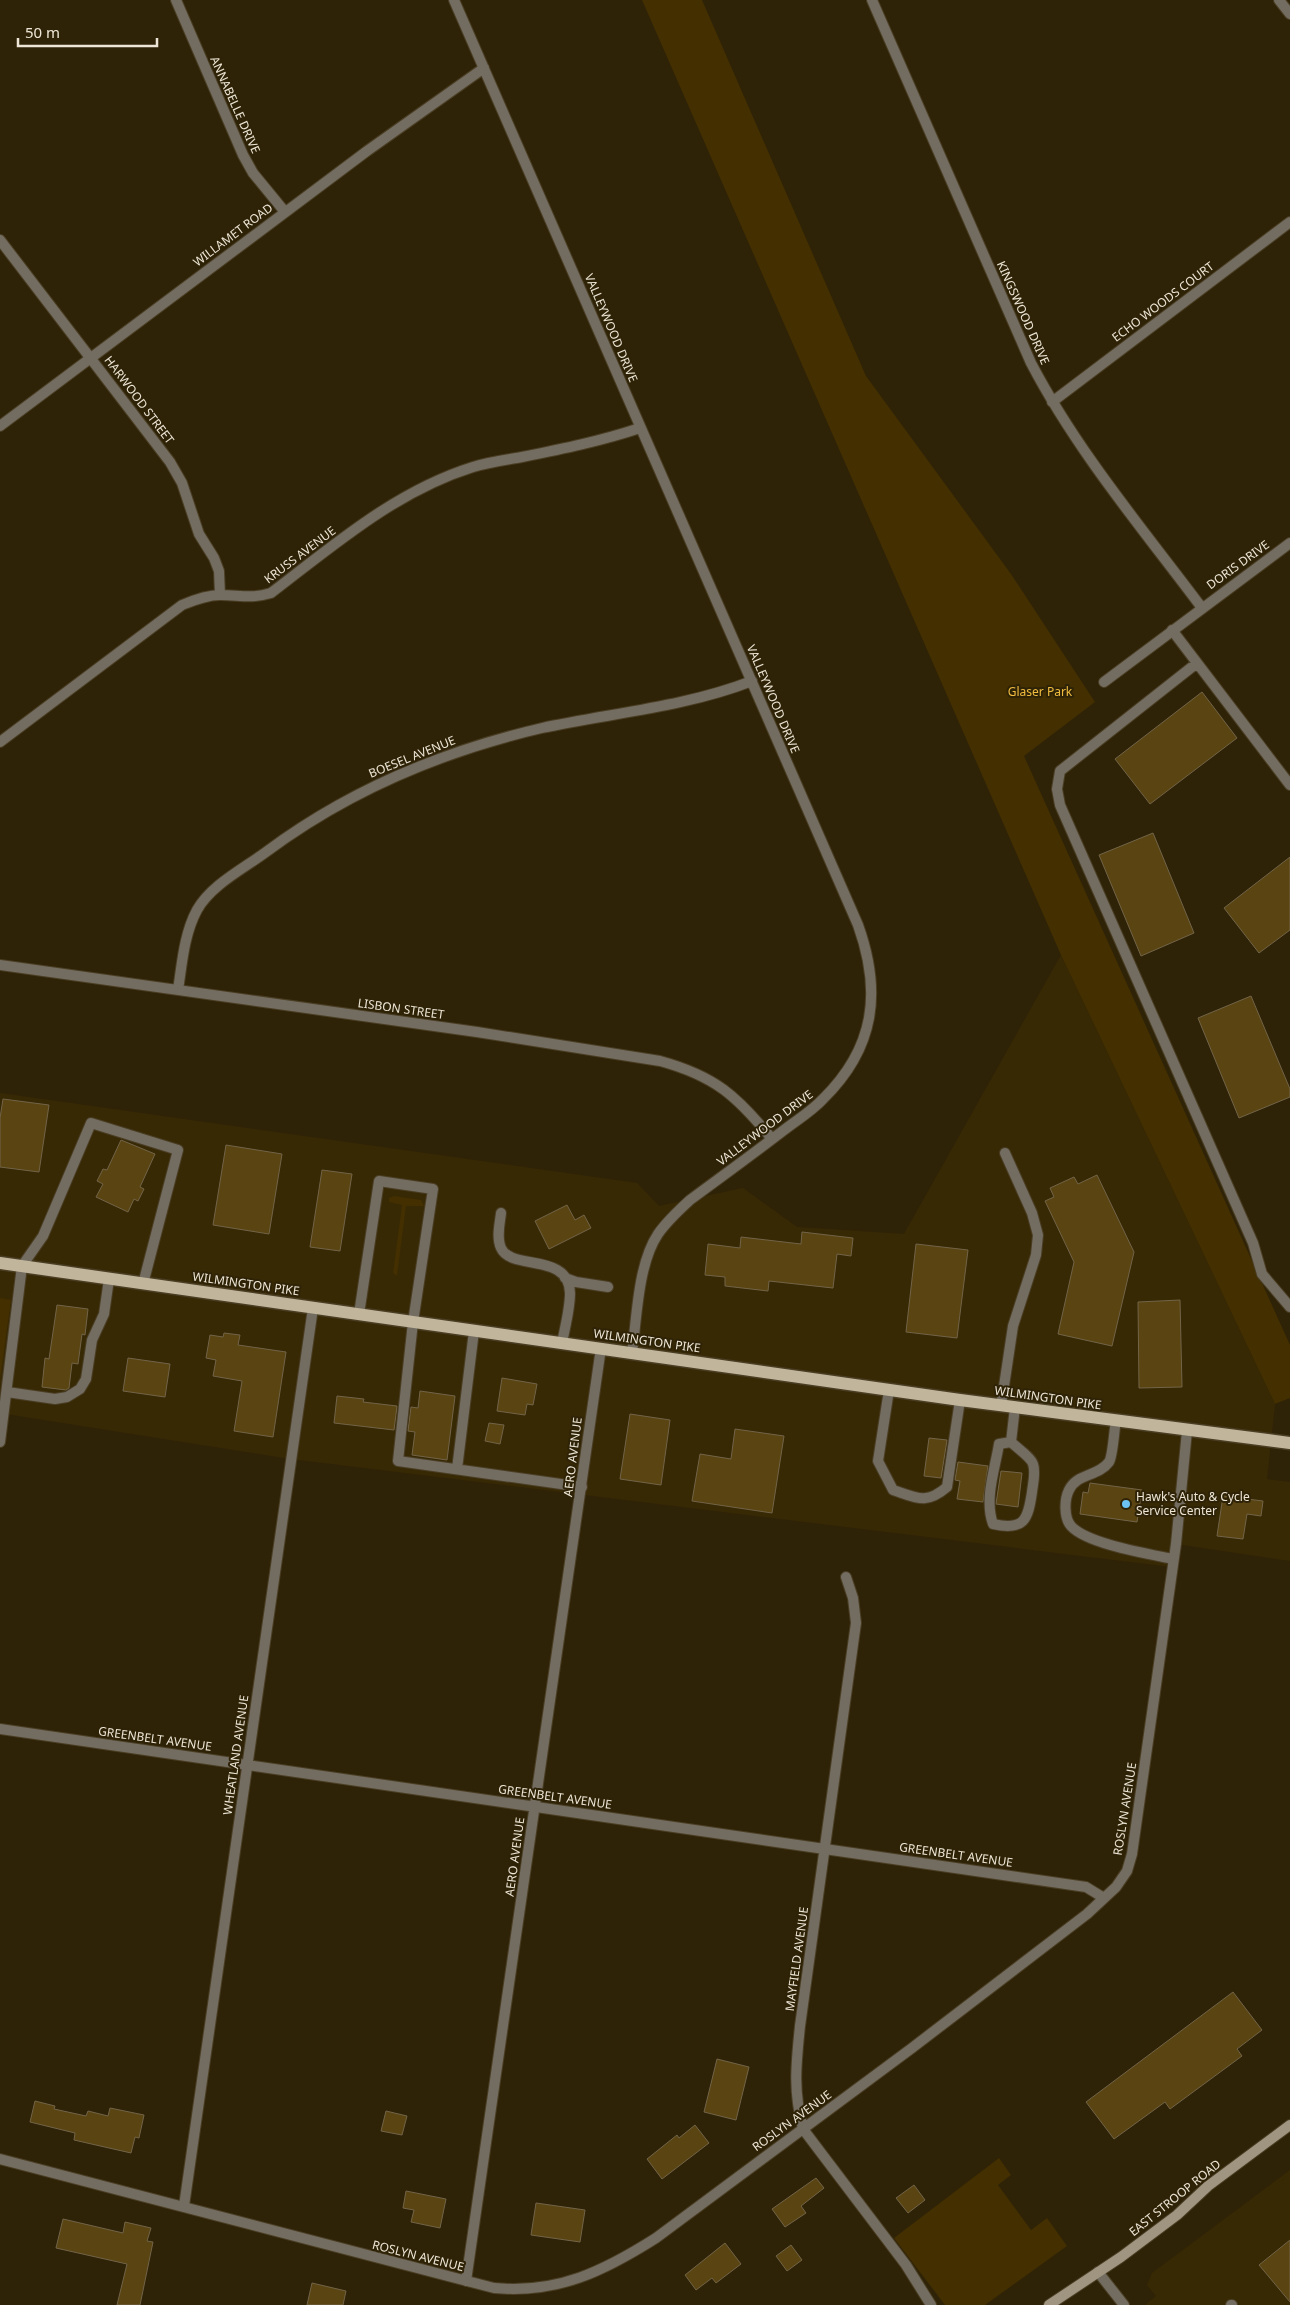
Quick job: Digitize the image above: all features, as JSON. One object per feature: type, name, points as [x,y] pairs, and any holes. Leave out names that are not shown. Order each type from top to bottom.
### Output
[{"type":"main road","name":"WILMINGTON PIKE","points":[[0,1263],[1015,1408],[1290,1443]]},
{"type":"main road","name":"EAST STROOP ROAD","points":[[1049,2305],[1177,2215],[1208,2186],[1290,2125]]},
{"type":"street","name":"ANNABELLE DRIVE","points":[[176,0],[243,155],[254,173],[285,212]]},
{"type":"street","name":"VALLEYWOOD DRIVE","points":[[454,0],[858,925],[868,951],[872,974],[872,1004],[867,1031],[859,1053],[843,1078],[822,1100],[690,1200],[673,1215],[658,1234],[646,1260],[632,1353]]},
{"type":"street","name":"KINGSWOOD DRIVE","points":[[872,0],[1031,363],[1052,402],[1076,441],[1202,608]]},
{"type":"street","points":[[1280,0],[1290,14]]},
{"type":"street","name":"WILLAMET ROAD","points":[[0,426],[285,212],[484,68]]},
{"type":"street","name":"ECHO WOODS COURT","points":[[1052,402],[1290,222]]},
{"type":"street","name":"HARWOOD STREET","points":[[0,240],[170,462],[182,483],[191,514],[219,572],[220,595]]},
{"type":"street","name":"KRUSS AVENUE","points":[[0,742],[182,605],[203,597],[220,595],[257,597],[271,593],[353,530],[398,500],[474,466],[606,440],[640,428]]},
{"type":"street","name":"DORIS DRIVE","points":[[1104,682],[1290,543]]},
{"type":"street","points":[[1172,630],[1290,785]]},
{"type":"street","points":[[1197,663],[1060,771],[1057,789],[1060,805],[1254,1243],[1262,1274],[1290,1307]]},
{"type":"street","name":"BOESEL AVENUE","points":[[178,990],[190,923],[211,892],[322,814],[379,783],[478,744],[543,728],[653,708],[714,694],[752,681]]},
{"type":"street","name":"LISBON STREET","points":[[0,965],[660,1060],[709,1078],[748,1110],[772,1139]]},
{"type":"street","points":[[0,1442],[22,1266],[43,1236],[91,1123],[178,1150],[143,1284]]},
{"type":"street","points":[[1001,1406],[1013,1326],[1036,1255],[1038,1235],[1032,1213],[1005,1153]]},
{"type":"street","points":[[359,1314],[379,1181],[433,1189],[413,1322],[398,1461],[582,1487]]},
{"type":"street","points":[[502,1213],[499,1234],[501,1248],[509,1256],[555,1267],[565,1278],[570,1292],[562,1343]]},
{"type":"street","points":[[7,1392],[55,1399],[67,1397],[80,1389],[86,1379],[92,1340],[104,1314],[109,1278]]},
{"type":"street","points":[[565,1278],[608,1287]]},
{"type":"street","name":"WHEATLAND AVENUE","points":[[184,2206],[313,1308]]},
{"type":"street","points":[[456,1469],[474,1331]]},
{"type":"street","name":"AERO AVENUE","points":[[466,2281],[601,1348]]},
{"type":"street","points":[[888,1390],[878,1461],[893,1490],[924,1500],[937,1495],[947,1487],[960,1400]]},
{"type":"street","points":[[1012,1442],[1015,1408]]},
{"type":"street","points":[[1116,1421],[1110,1461],[1097,1474],[1080,1478],[1069,1490],[1065,1513],[1071,1526],[1084,1535],[1127,1550],[1173,1559]]},
{"type":"street","name":"ROSLYN AVENUE","points":[[0,2159],[466,2281],[500,2288],[534,2289],[561,2284],[588,2276],[623,2259],[656,2238],[803,2129],[1080,1920],[1116,1887],[1126,1871],[1132,1854],[1173,1559],[1187,1430]]},
{"type":"street","points":[[1012,1442],[1033,1462],[1034,1473],[1028,1514],[1022,1522],[1009,1528],[993,1524],[989,1514],[990,1496],[999,1444],[1012,1442]]},
{"type":"street","name":"MAYFIELD AVENUE","points":[[846,1577],[853,1598],[856,1623],[824,1849],[795,2076],[796,2103],[803,2129],[906,2265],[931,2305]]},
{"type":"street","name":"GREENBELT AVENUE","points":[[0,1729],[1086,1887],[1104,1898]]},
{"type":"street","points":[[1098,2272],[1124,2305]]},
{"type":"shaded area","points":[[1061,955],[1275,1404],[1267,1479],[1290,1482],[1290,1561],[1176,1544],[1172,1567],[291,1459],[0,1413],[0,1093],[637,1183],[659,1206],[743,1188],[797,1227],[904,1234]]},
{"type":"shaded area","points":[[1290,2170],[1290,2305],[1145,2305],[1156,2296],[1147,2285],[1152,2273]]},
{"type":"green space","name":"Glaser Park","points":[[642,0],[702,0],[866,376],[1011,574],[1095,702],[1024,756],[1290,1345],[1290,1398],[1275,1404],[1061,955]]},
{"type":"green space","points":[[394,1196],[421,1200],[424,1206],[406,1206],[397,1276],[393,1273],[402,1205],[389,1202],[389,1198]]},
{"type":"green space","points":[[0,1298],[11,1300],[0,1379]]},
{"type":"green space","points":[[999,2158],[1011,2175],[998,2185],[1031,2230],[1047,2218],[1067,2246],[985,2305],[945,2305],[894,2238]]},
{"type":"building","points":[[1202,692],[1237,738],[1150,804],[1115,759]]},
{"type":"building","points":[[1153,833],[1194,933],[1141,956],[1099,855]]},
{"type":"building","points":[[1290,857],[1290,930],[1259,953],[1224,908]]},
{"type":"building","points":[[1251,996],[1290,1089],[1290,1097],[1239,1118],[1198,1018]]},
{"type":"building","points":[[3,1099],[49,1105],[39,1172],[0,1167],[0,1118]]},
{"type":"building","points":[[121,1140],[155,1154],[140,1187],[144,1189],[138,1201],[134,1199],[128,1212],[96,1197],[103,1184],[97,1181],[103,1169],[107,1170]]},
{"type":"building","points":[[226,1145],[282,1154],[269,1234],[213,1225]]},
{"type":"building","points":[[322,1170],[352,1174],[340,1251],[310,1247]]},
{"type":"building","points":[[1097,1175],[1134,1252],[1112,1346],[1058,1334],[1074,1262],[1045,1201],[1054,1197],[1050,1188],[1074,1177],[1078,1184]]},
{"type":"building","points":[[567,1205],[575,1220],[584,1215],[591,1228],[549,1249],[535,1221]]},
{"type":"building","points":[[802,1232],[853,1238],[851,1256],[837,1254],[833,1288],[769,1281],[768,1291],[725,1286],[725,1277],[705,1275],[708,1244],[740,1248],[741,1237],[801,1244]]},
{"type":"building","points":[[916,1244],[968,1250],[957,1338],[906,1332]]},
{"type":"building","points":[[1180,1300],[1182,1387],[1139,1388],[1138,1302]]},
{"type":"building","points":[[57,1305],[88,1309],[85,1335],[82,1334],[78,1364],[72,1363],[69,1388],[66,1390],[42,1387],[45,1358],[49,1359]]},
{"type":"building","points":[[224,1333],[240,1335],[238,1345],[286,1352],[273,1437],[234,1431],[242,1381],[213,1376],[216,1360],[206,1358],[210,1335],[223,1337]]},
{"type":"building","points":[[128,1358],[170,1364],[165,1397],[123,1391]]},
{"type":"building","points":[[502,1378],[537,1384],[533,1405],[527,1404],[525,1415],[497,1411]]},
{"type":"building","points":[[420,1391],[455,1396],[447,1460],[412,1455],[415,1432],[408,1431],[411,1407],[418,1408]]},
{"type":"building","points":[[337,1396],[364,1399],[363,1402],[397,1406],[394,1430],[334,1423]]},
{"type":"building","points":[[630,1414],[670,1420],[661,1485],[620,1479]]},
{"type":"building","points":[[489,1423],[504,1425],[500,1444],[485,1441]]},
{"type":"building","points":[[735,1429],[784,1436],[772,1513],[692,1501],[700,1454],[731,1459]]},
{"type":"building","points":[[929,1438],[947,1440],[941,1478],[924,1476]]},
{"type":"building","points":[[958,1462],[988,1466],[983,1502],[957,1499],[960,1481],[955,1480]]},
{"type":"building","points":[[1001,1471],[1022,1473],[1018,1507],[996,1504]]},
{"type":"building","points":[[1090,1483],[1142,1490],[1137,1522],[1080,1514],[1083,1492],[1088,1493]]},
{"type":"building","points":[[1223,1496],[1263,1501],[1261,1516],[1247,1514],[1243,1539],[1217,1536]]},
{"type":"building","points":[[1233,1992],[1262,2030],[1237,2049],[1242,2056],[1170,2109],[1165,2102],[1114,2139],[1086,2102]]},
{"type":"building","points":[[717,2059],[749,2067],[736,2120],[704,2112]]},
{"type":"building","points":[[35,2101],[55,2106],[54,2109],[86,2116],[88,2111],[108,2116],[110,2108],[144,2115],[139,2138],[135,2137],[131,2153],[74,2140],[75,2133],[30,2122]]},
{"type":"building","points":[[386,2111],[407,2116],[402,2135],[381,2131]]},
{"type":"building","points":[[695,2125],[709,2143],[662,2179],[647,2159],[677,2135],[679,2138]]},
{"type":"building","points":[[816,2178],[824,2188],[801,2206],[806,2213],[785,2227],[772,2209]]},
{"type":"building","points":[[914,2185],[925,2200],[908,2213],[896,2198]]},
{"type":"building","points":[[406,2191],[446,2199],[440,2228],[411,2222],[414,2210],[403,2208]]},
{"type":"building","points":[[536,2203],[585,2210],[580,2242],[531,2235]]},
{"type":"building","points":[[63,2219],[123,2233],[125,2222],[151,2228],[147,2241],[153,2242],[140,2305],[117,2305],[127,2264],[56,2248]]},
{"type":"building","points":[[1290,2240],[1290,2302],[1259,2265]]},
{"type":"building","points":[[725,2243],[741,2264],[716,2283],[712,2278],[696,2290],[685,2275]]},
{"type":"building","points":[[791,2245],[802,2260],[787,2271],[776,2256]]},
{"type":"building","points":[[312,2283],[346,2291],[343,2305],[307,2305]]},
{"type":"place","name":"Hawk's Auto & Cycle Service Center","points":[[1126,1504]]}]
